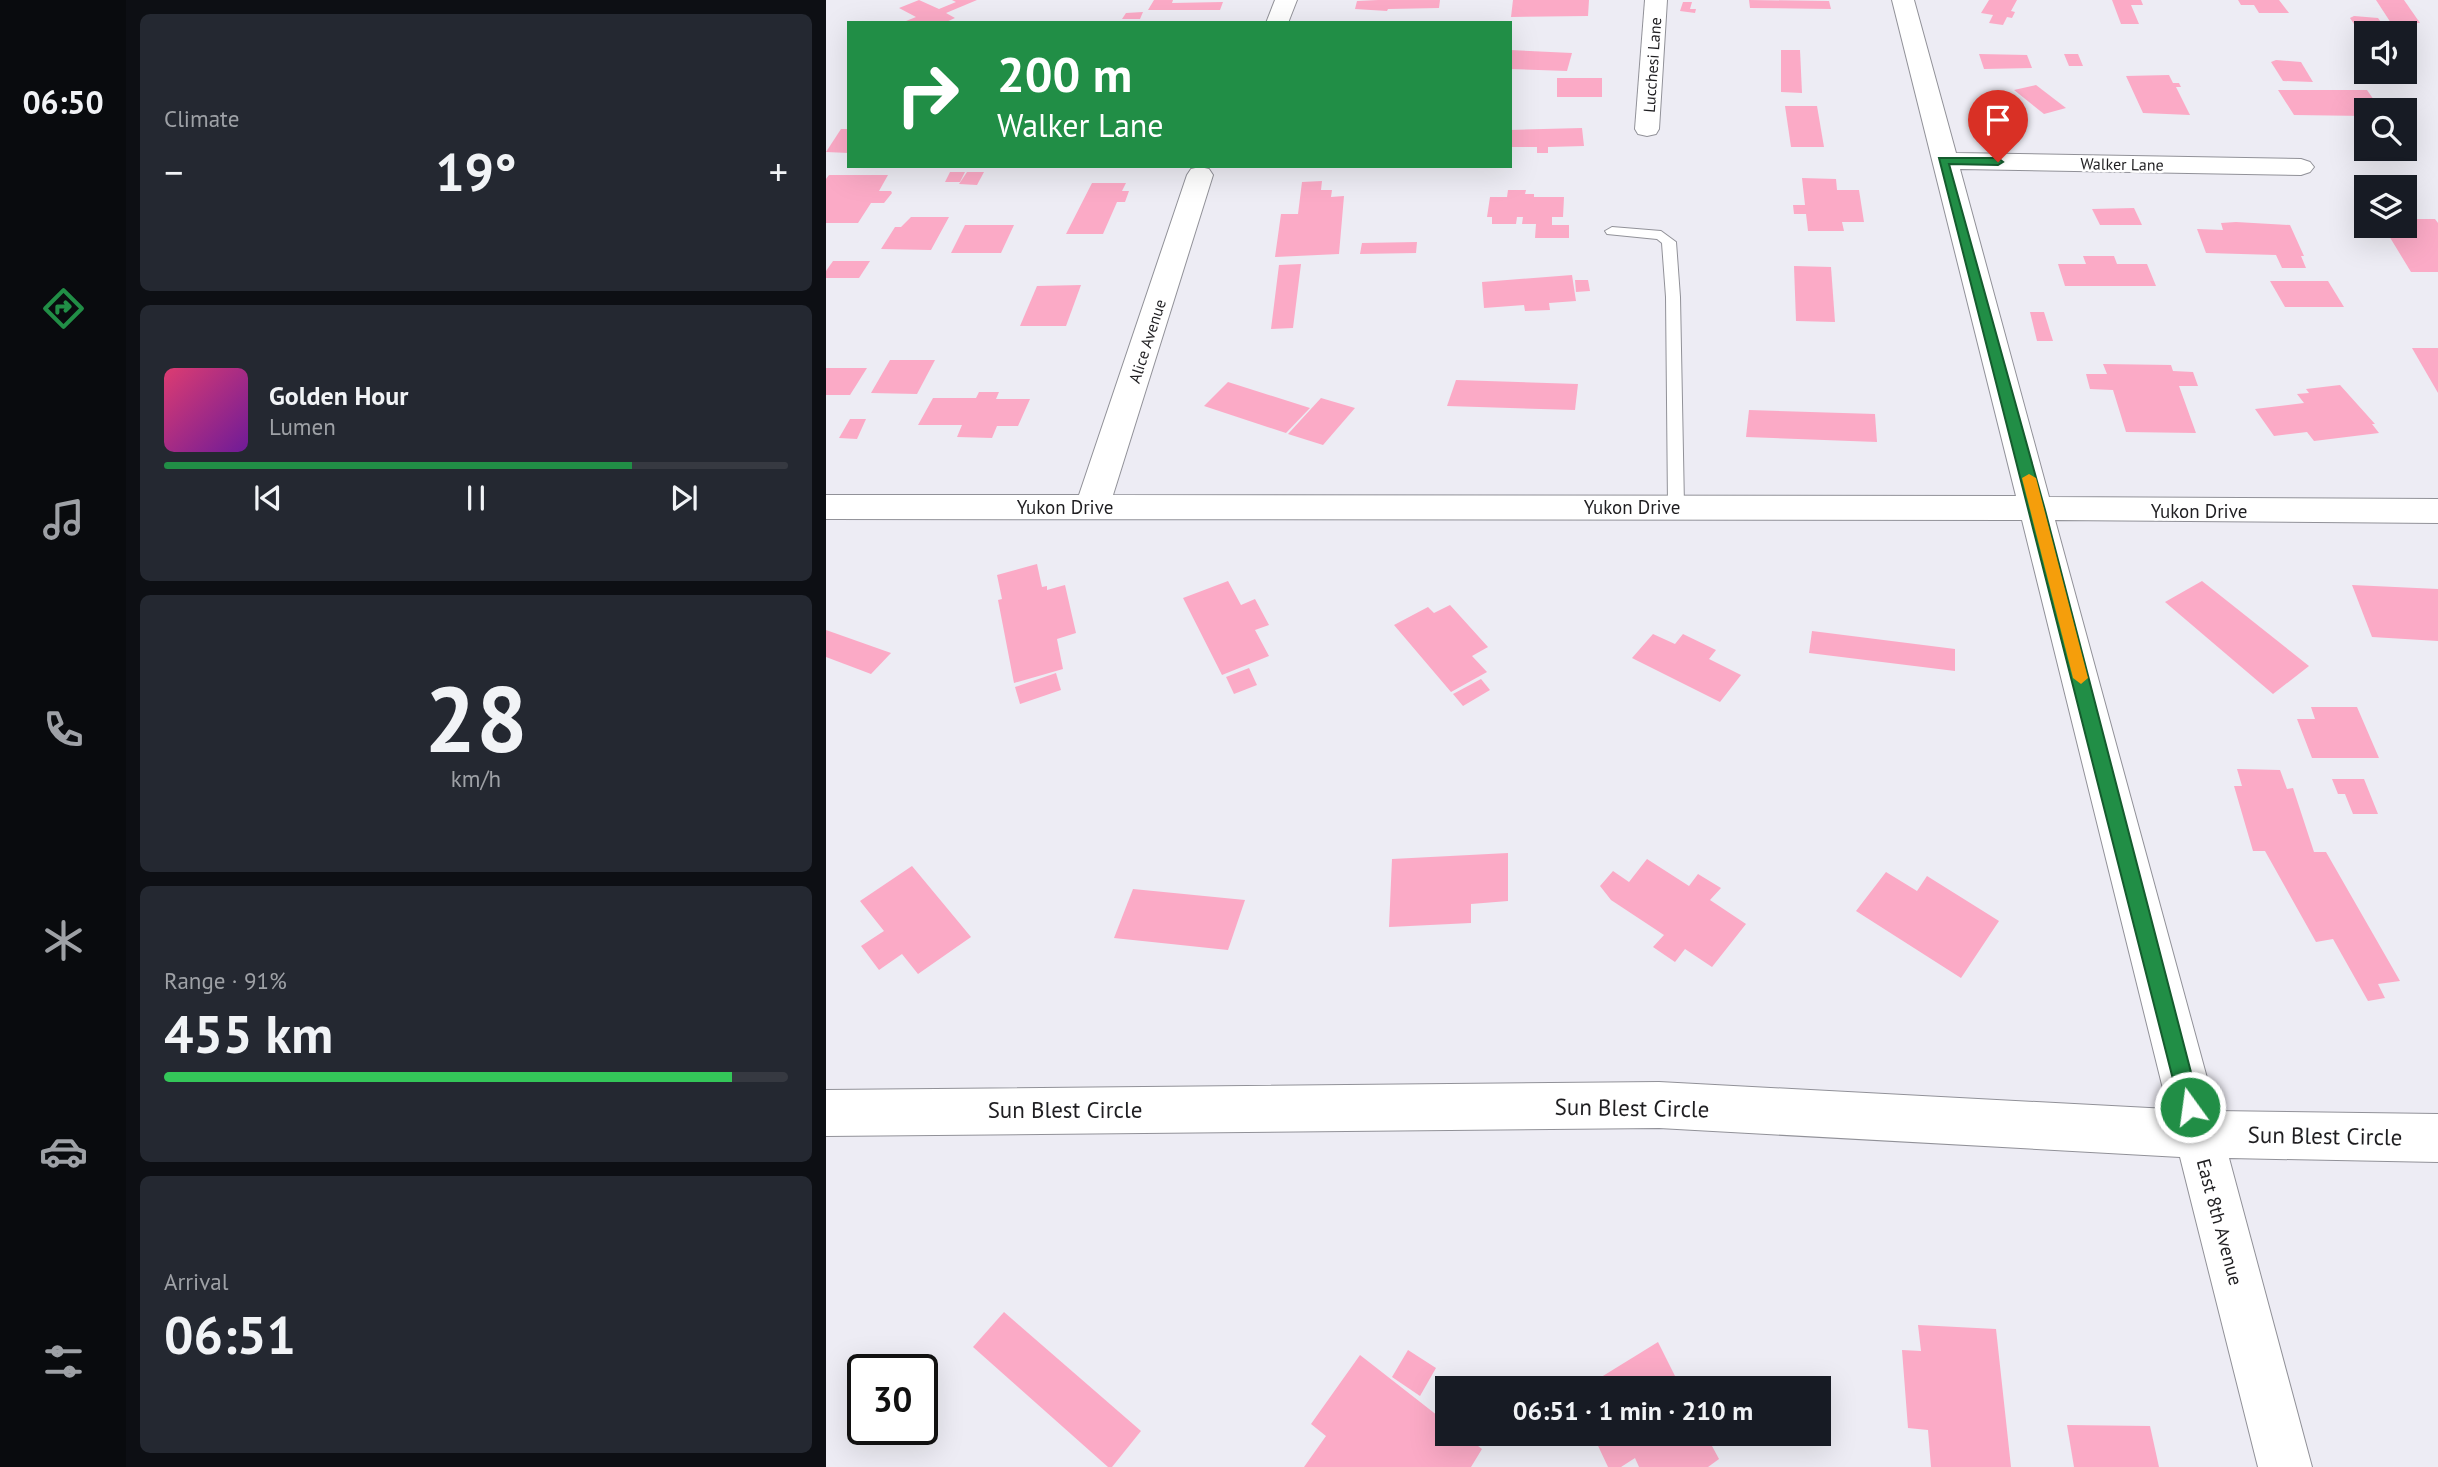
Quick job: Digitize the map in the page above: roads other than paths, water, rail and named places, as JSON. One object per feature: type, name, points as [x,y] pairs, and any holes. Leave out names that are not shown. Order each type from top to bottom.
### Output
[{"type":"street","points":[[1278,21],[1286,0]]},
{"type":"street","name":"Lucchesi Lane","points":[[1647,129],[1656,0]]},
{"type":"street","name":"East 8th Avenue","points":[[1903,0],[1943,160],[2038,510],[2285,1467]]},
{"type":"street","name":"Walker Lane","points":[[1943,160],[2301,167]]},
{"type":"street","name":"Alice Avenue","points":[[1092,507],[1200,175]]},
{"type":"street","name":"Yukon Drive","points":[[826,507],[1676,506],[2438,511]]},
{"type":"street","name":"Sun Blest Circle","points":[[826,1112],[1659,1105],[2197,1134],[2438,1138]]},
{"type":"lane","points":[[1612,231],[1661,235],[1669,242],[1676,506]]}]
